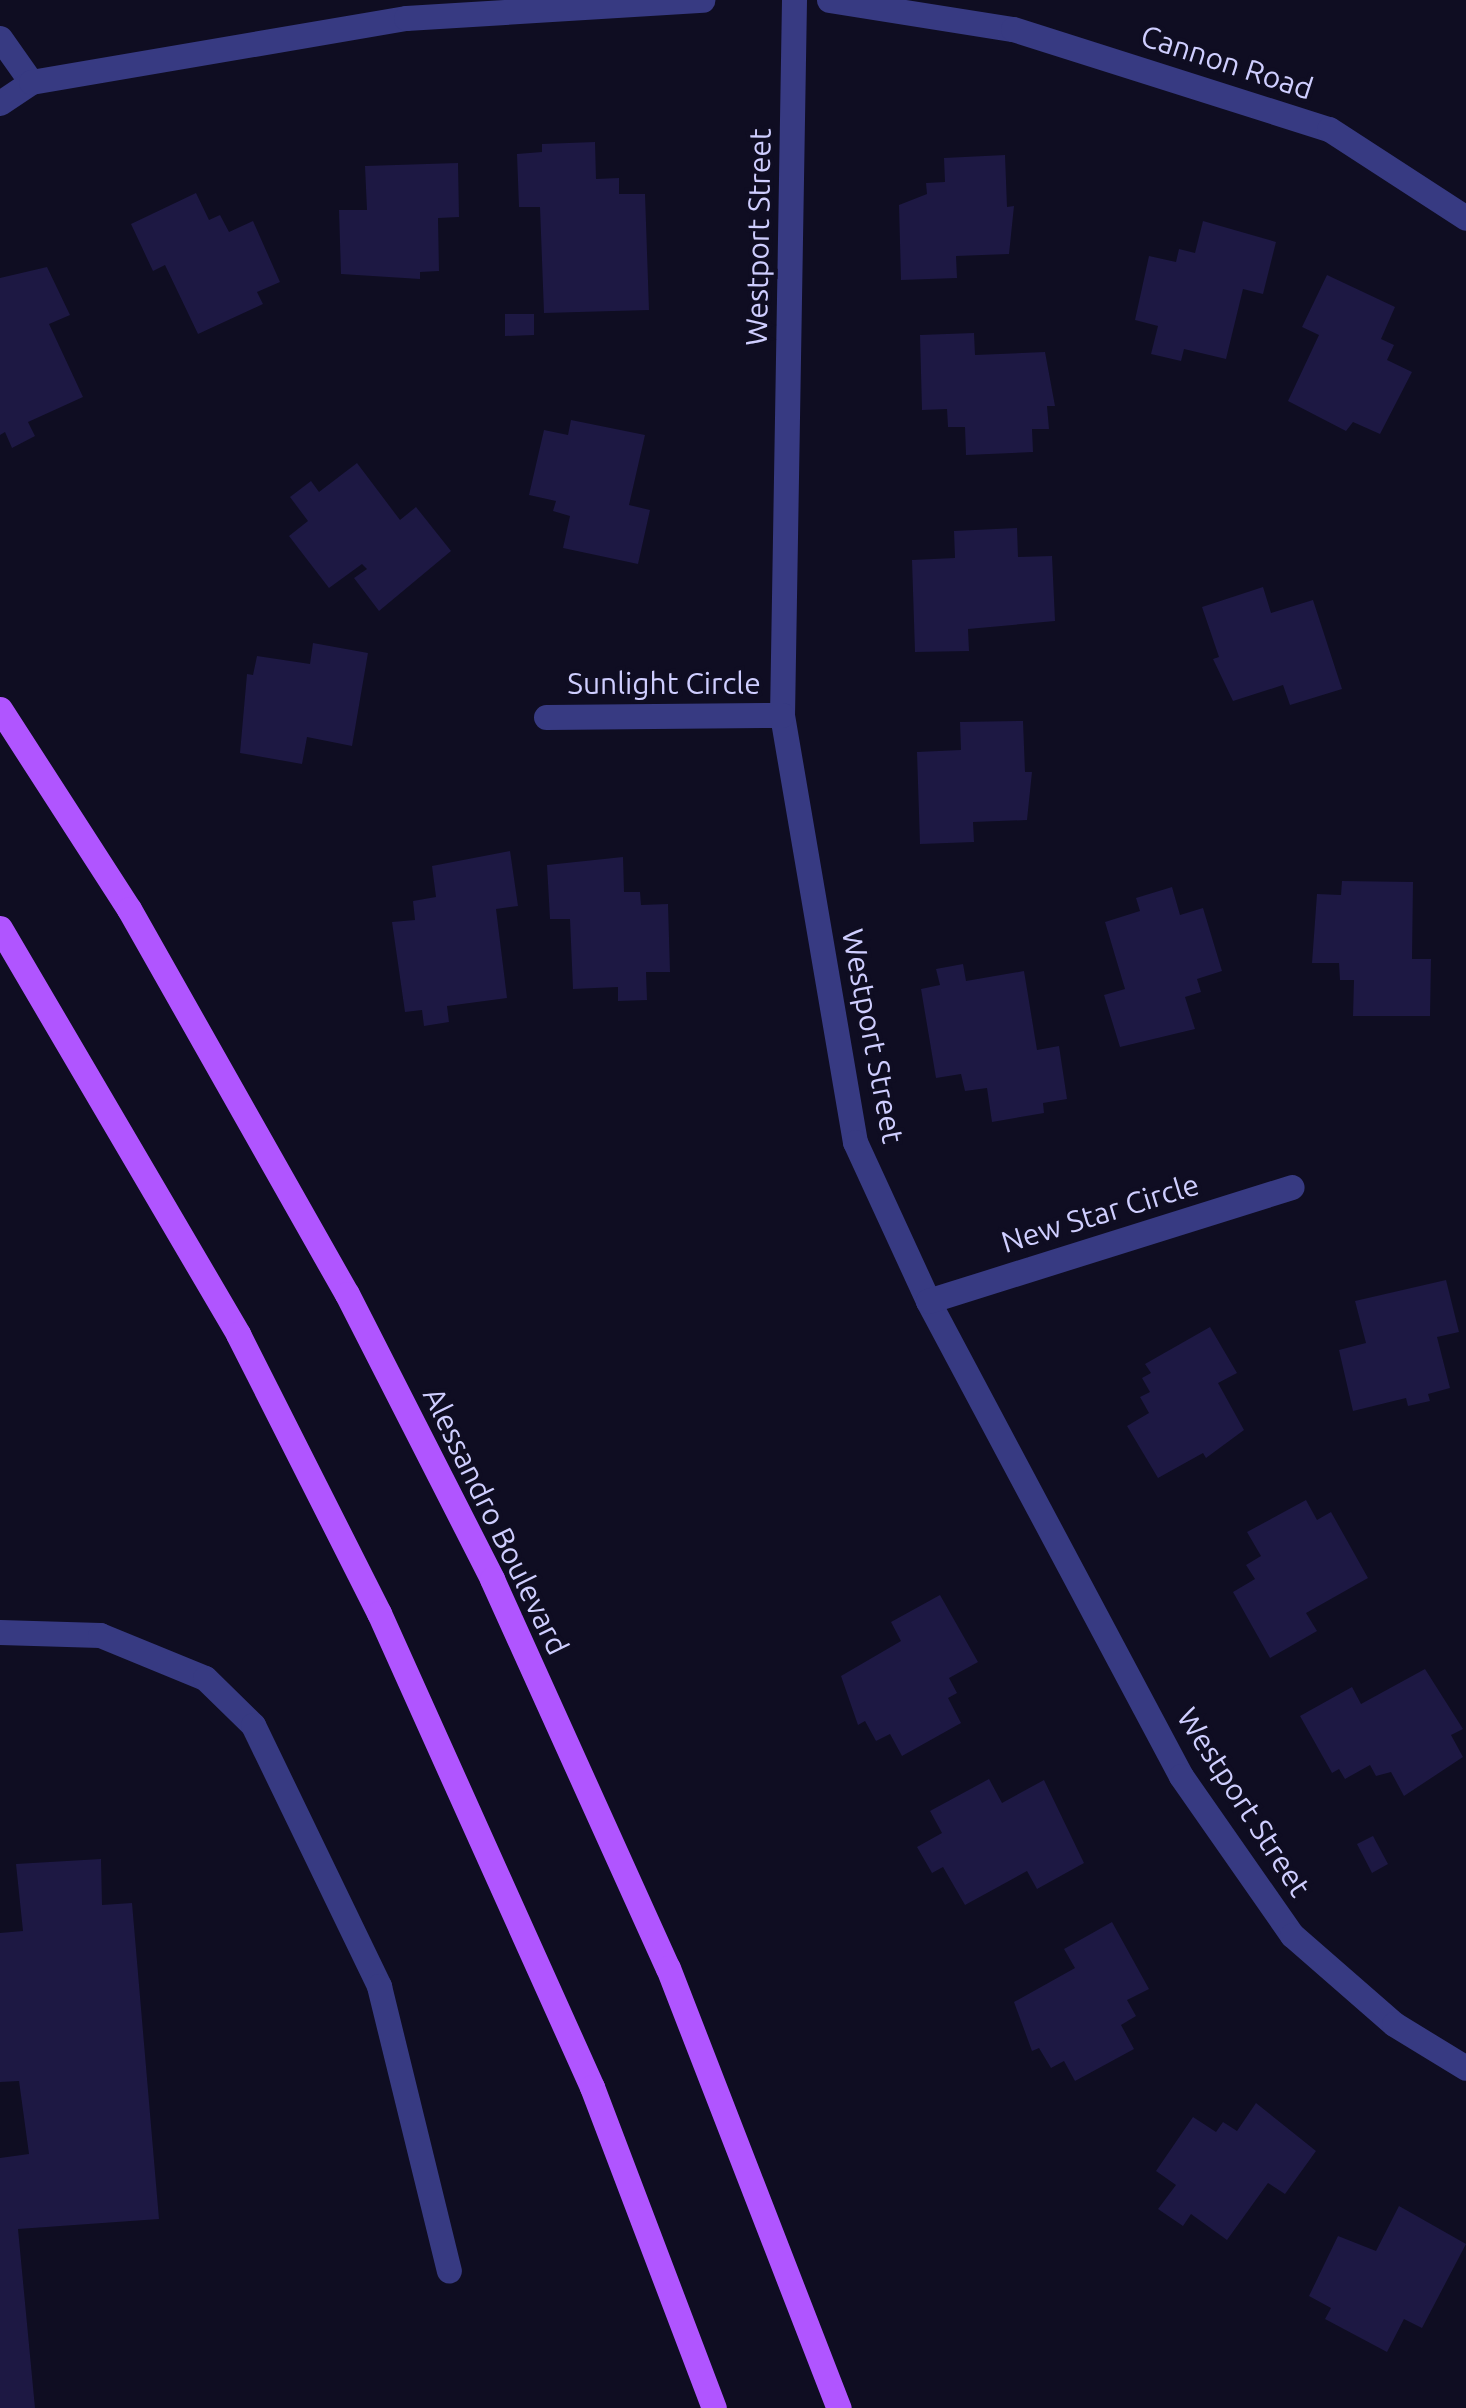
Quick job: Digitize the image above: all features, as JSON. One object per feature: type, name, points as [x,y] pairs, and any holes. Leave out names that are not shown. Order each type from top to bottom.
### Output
[{"type":"main road","name":"Alessandro Boulevard","points":[[0,709],[129,909],[281,1177],[492,1579],[668,1968],[839,2408]]},
{"type":"main road","points":[[0,928],[238,1334],[379,1613],[592,2086],[714,2408]]},
{"type":"street","points":[[0,103],[31,82],[406,18],[702,0]]},
{"type":"street","name":"Westport Street","points":[[794,0],[782,714],[855,1142],[928,1301],[1180,1776],[1292,1935],[1394,2024],[1466,2068]]},
{"type":"street","name":"Cannon Road","points":[[829,0],[1012,29],[1329,129],[1466,218]]},
{"type":"street","points":[[0,38],[31,82]]},
{"type":"street","name":"Sunlight Circle","points":[[546,717],[782,714]]},
{"type":"street","name":"New Star Circle","points":[[928,1301],[1292,1188]]},
{"type":"street","points":[[0,1632],[100,1635],[205,1678],[253,1725],[379,1986],[449,2270]]},
{"type":"building","points":[[595,142],[596,179],[619,178],[619,194],[645,194],[649,310],[544,313],[540,207],[519,207],[517,154],[542,152],[542,144]]},
{"type":"building","points":[[1005,155],[1007,207],[1014,206],[1009,254],[956,256],[957,278],[901,280],[899,205],[927,194],[926,183],[945,182],[944,158]]},
{"type":"building","points":[[458,163],[459,217],[438,218],[439,271],[420,272],[420,279],[341,274],[339,210],[367,210],[365,166]]},
{"type":"building","points":[[196,193],[209,220],[220,215],[229,232],[253,221],[280,282],[257,292],[263,304],[198,334],[165,265],[153,271],[131,224]]},
{"type":"building","points":[[1203,221],[1276,242],[1263,294],[1243,289],[1226,359],[1184,349],[1181,361],[1151,354],[1158,326],[1135,320],[1149,256],[1176,262],[1179,249],[1195,253]]},
{"type":"building","points":[[47,267],[70,315],[49,324],[83,397],[28,422],[35,436],[12,448],[5,432],[0,435],[0,278]]},
{"type":"building","points":[[1327,275],[1395,307],[1381,339],[1394,345],[1387,360],[1412,372],[1380,434],[1353,422],[1346,431],[1288,401],[1319,335],[1302,327]]},
{"type":"building","points":[[505,314],[534,314],[534,335],[505,336]]},
{"type":"building","points":[[974,333],[975,355],[1045,352],[1055,406],[1047,406],[1049,429],[1032,429],[1033,452],[966,455],[965,427],[948,427],[947,409],[922,410],[920,335]]},
{"type":"building","points":[[571,420],[645,435],[629,505],[650,510],[638,564],[563,548],[570,516],[553,511],[556,501],[529,495],[544,430],[568,435]]},
{"type":"building","points":[[357,463],[400,520],[416,507],[451,551],[379,611],[354,578],[367,569],[362,564],[329,588],[289,536],[308,521],[290,497],[311,481],[319,492]]},
{"type":"building","points":[[1017,528],[1018,557],[1052,556],[1055,621],[968,629],[969,651],[915,652],[912,560],[955,558],[954,531]]},
{"type":"building","points":[[1263,587],[1271,613],[1313,600],[1342,689],[1290,705],[1283,685],[1233,701],[1213,659],[1219,657],[1202,607]]},
{"type":"building","points":[[313,643],[368,653],[352,746],[307,737],[302,764],[240,753],[247,674],[253,675],[257,656],[310,664]]},
{"type":"building","points":[[1023,721],[1025,772],[1032,772],[1027,820],[973,822],[974,842],[920,844],[917,752],[961,750],[960,722]]},
{"type":"building","points":[[510,851],[518,906],[496,909],[507,998],[447,1006],[449,1022],[424,1026],[422,1010],[405,1012],[392,922],[415,920],[413,901],[436,897],[432,866]]},
{"type":"building","points":[[623,857],[624,892],[640,892],[641,905],[668,904],[670,972],[646,972],[647,1000],[618,1001],[618,987],[573,989],[570,919],[550,919],[547,865]]},
{"type":"building","points":[[1342,881],[1413,882],[1412,959],[1431,959],[1430,1016],[1353,1016],[1354,980],[1340,980],[1339,963],[1312,963],[1317,894],[1341,895]]},
{"type":"building","points":[[1172,887],[1180,915],[1203,908],[1222,971],[1197,979],[1201,992],[1185,997],[1195,1029],[1120,1047],[1104,995],[1125,989],[1105,922],[1140,911],[1136,898]]},
{"type":"building","points":[[963,964],[966,981],[1024,971],[1037,1050],[1059,1046],[1067,1099],[1043,1103],[1044,1113],[992,1122],[987,1088],[965,1091],[961,1074],[936,1078],[921,989],[940,985],[936,969]]},
{"type":"building","points":[[1446,1280],[1459,1332],[1437,1337],[1450,1388],[1428,1394],[1430,1401],[1408,1406],[1406,1398],[1353,1411],[1339,1350],[1366,1343],[1355,1301]]},
{"type":"building","points":[[1210,1327],[1237,1373],[1218,1383],[1244,1430],[1206,1458],[1203,1453],[1158,1478],[1127,1426],[1149,1413],[1140,1397],[1150,1392],[1142,1378],[1151,1373],[1145,1364]]},
{"type":"building","points":[[1306,1500],[1317,1520],[1331,1512],[1368,1578],[1306,1613],[1317,1631],[1270,1658],[1233,1592],[1255,1579],[1246,1565],[1261,1556],[1247,1532]]},
{"type":"building","points":[[940,1595],[978,1662],[949,1678],[957,1693],[948,1698],[961,1723],[902,1756],[890,1734],[876,1741],[865,1721],[858,1725],[841,1676],[901,1641],[891,1622]]},
{"type":"building","points":[[1425,1669],[1463,1729],[1451,1735],[1463,1757],[1404,1796],[1391,1772],[1376,1776],[1370,1765],[1345,1779],[1339,1769],[1332,1773],[1300,1716],[1352,1687],[1361,1704]]},
{"type":"building","points":[[989,1779],[1002,1803],[1044,1780],[1084,1863],[1037,1889],[1027,1871],[965,1905],[943,1867],[932,1873],[917,1847],[942,1833],[930,1811]]},
{"type":"building","points":[[1373,1836],[1388,1864],[1372,1873],[1357,1844]]},
{"type":"building","points":[[101,1859],[102,1905],[132,1903],[159,2219],[18,2229],[35,2408],[0,2408],[0,2158],[29,2154],[19,2081],[0,2082],[0,1933],[23,1931],[16,1864]]},
{"type":"building","points":[[1112,1922],[1149,1989],[1127,2000],[1136,2016],[1121,2025],[1134,2049],[1075,2081],[1064,2061],[1051,2068],[1039,2048],[1032,2051],[1014,2002],[1075,1968],[1064,1949]]},
{"type":"building","points":[[1256,2103],[1316,2151],[1285,2194],[1268,2183],[1227,2240],[1191,2214],[1183,2226],[1158,2209],[1176,2185],[1156,2171],[1193,2117],[1216,2132],[1223,2122],[1237,2131]]},
{"type":"building","points":[[1399,2206],[1466,2244],[1422,2328],[1404,2319],[1387,2352],[1325,2319],[1331,2308],[1309,2296],[1338,2236],[1376,2251]]}]
